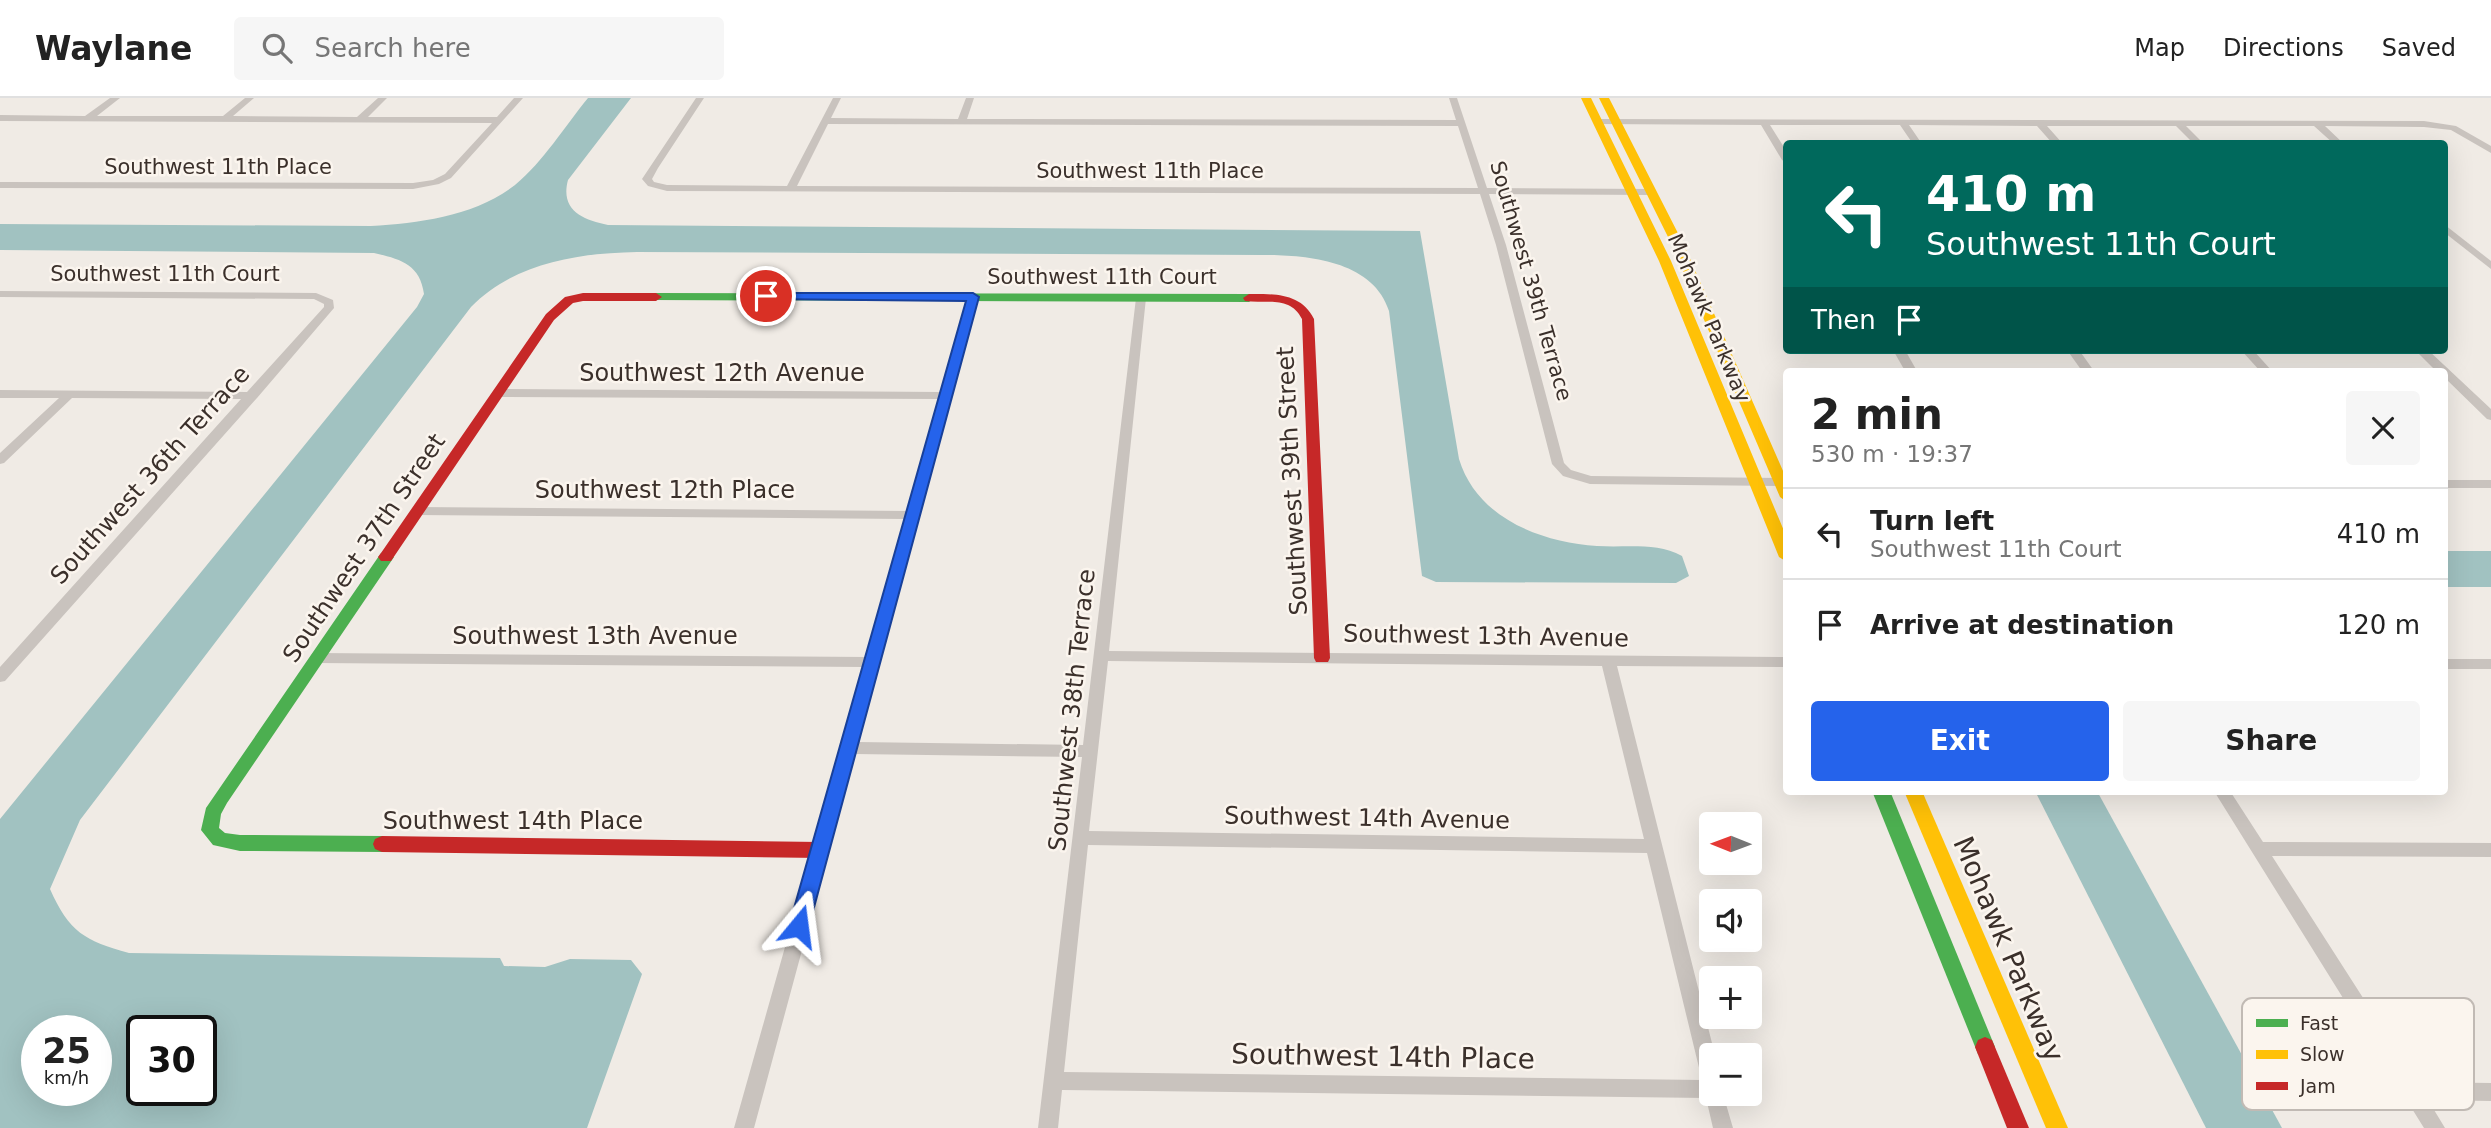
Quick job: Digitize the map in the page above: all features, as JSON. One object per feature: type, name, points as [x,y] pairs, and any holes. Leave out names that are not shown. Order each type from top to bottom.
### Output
[{"type":"street","points":[[88,118],[116,98]]},
{"type":"street","points":[[226,118],[250,98]]},
{"type":"street","points":[[360,119],[383,98]]},
{"type":"street","points":[[0,118],[499,120],[519,98]]},
{"type":"street","name":"Southwest 11th Place","points":[[701,98],[653,168],[647,179],[651,184],[667,188],[1651,192]]},
{"type":"street","points":[[791,188],[837,98]]},
{"type":"street","points":[[962,121],[970,98]]},
{"type":"street","name":"Southwest 39th Terrace","points":[[1454,98],[1501,245],[1558,464],[1567,473],[1590,480],[1755,482]]},
{"type":"street","name":"Mohawk Parkway","points":[[1586,98],[1665,261],[1783,548]]},
{"type":"street","name":"Mohawk Parkway","points":[[1604,98],[1693,280],[1783,482]]},
{"type":"street","name":"Southwest 11th Place","points":[[0,185],[413,187],[436,182],[448,176],[499,120]]},
{"type":"street","points":[[825,121],[1462,123]]},
{"type":"street","points":[[1598,122],[2424,124],[2453,128],[2491,150]]},
{"type":"street","points":[[1764,122],[1783,153]]},
{"type":"street","points":[[1903,123],[1915,140]]},
{"type":"street","points":[[2039,123],[2055,140]]},
{"type":"street","points":[[2178,123],[2196,140]]},
{"type":"street","points":[[2315,123],[2335,140]]},
{"type":"street","points":[[2448,230],[2491,265]]},
{"type":"street","name":"Southwest 11th Court","points":[[0,294],[316,296],[329,302]]},
{"type":"street","name":"Southwest 11th Court","points":[[569,300],[611,295],[1279,298],[1299,305]]},
{"type":"street","points":[[744,1128],[973,297]]},
{"type":"street","name":"Southwest 38th Terrace","points":[[1048,1128],[1141,298]]},
{"type":"street","name":"Southwest 37th Street","points":[[210,830],[212,813],[220,798],[556,309],[569,300]]},
{"type":"street","name":"Southwest 36th Terrace","points":[[0,677],[321,319],[330,308],[329,302]]},
{"type":"street","name":"Southwest 39th Street","points":[[1299,305],[1306,312],[1308,319],[1322,658]]},
{"type":"street","points":[[2251,354],[2263,368]]},
{"type":"street","points":[[2425,354],[2440,368]]},
{"type":"street","points":[[2448,376],[2491,416]]},
{"type":"street","name":"Southwest 12th Avenue","points":[[498,393],[945,396]]},
{"type":"street","points":[[0,394],[253,396]]},
{"type":"street","points":[[0,460],[70,394]]},
{"type":"street","points":[[1755,482],[1783,482]]},
{"type":"street","points":[[2448,484],[2491,484]]},
{"type":"street","name":"Southwest 12th Place","points":[[417,511],[912,515]]},
{"type":"street","name":"Southwest 13th Avenue","points":[[1100,656],[1783,662]]},
{"type":"street","name":"Southwest 13th Avenue","points":[[317,658],[872,662]]},
{"type":"street","points":[[1608,660],[1702,1043]]},
{"type":"street","points":[[2448,664],[2491,664]]},
{"type":"street","points":[[849,748],[1089,751]]},
{"type":"street","points":[[1883,795],[2018,1128]]},
{"type":"street","name":"Mohawk Parkway","points":[[1915,795],[2057,1128]]},
{"type":"street","points":[[2225,795],[2353,998]]},
{"type":"street","name":"Southwest 14th Place","points":[[210,830],[220,840],[240,843],[820,850]]},
{"type":"street","name":"Southwest 14th Avenue","points":[[1080,838],[1653,846]]},
{"type":"street","points":[[2259,849],[2491,850]]},
{"type":"street","name":"Southwest 14th Place","points":[[1054,1081],[1699,1089]]},
{"type":"street","points":[[1717,1106],[1723,1128]]},
{"type":"street","points":[[2424,1110],[2435,1128]]},
{"type":"water","points":[[588,98],[631,98],[568,180],[566,190],[567,199],[575,212],[608,225],[1420,231],[1459,459],[1468,480],[1480,497],[1513,523],[1554,539],[1597,546],[1652,547],[1672,552],[1682,556],[1689,576],[1676,583],[1436,582],[1422,576],[1389,311],[1381,294],[1369,281],[1336,264],[1317,259],[1261,255],[637,252],[592,255],[548,263],[507,280],[471,307],[80,820],[50,889],[64,915],[80,933],[101,944],[129,953],[500,958],[504,966],[545,967],[570,959],[631,960],[642,974],[587,1128],[0,1128],[0,819],[417,307],[424,294],[418,276],[407,264],[374,253],[0,250],[0,224],[371,226],[409,223],[465,211],[499,196],[525,176]]},
{"type":"water","points":[[2448,551],[2491,551],[2491,587],[2448,587]]},
{"type":"water","points":[[2037,795],[2099,795],[2242,1055],[2242,1110],[2272,1110],[2282,1128],[2206,1128]]},
{"type":"traffic: fast","points":[[656,297],[1249,298]]},
{"type":"traffic: fast","points":[[382,844],[240,843],[220,840],[210,830],[212,813],[221,798],[386,557]]},
{"type":"traffic: fast","points":[[1883,795],[1985,1047]]},
{"type":"traffic: slow","points":[[1586,98],[1665,261],[1783,547]]},
{"type":"traffic: slow","points":[[1604,98],[1678,245],[1783,488]]},
{"type":"traffic: slow","points":[[1915,795],[2057,1128]]},
{"type":"traffic: jam","points":[[386,557],[550,317],[569,300],[583,297],[656,297]]},
{"type":"traffic: jam","points":[[1249,298],[1291,301],[1304,311],[1308,319],[1322,658]]},
{"type":"traffic: jam","points":[[382,844],[820,850]]},
{"type":"traffic: jam","points":[[1985,1047],[2018,1128]]},
{"type":"route","points":[[766,296],[973,297],[799,926]]}]
